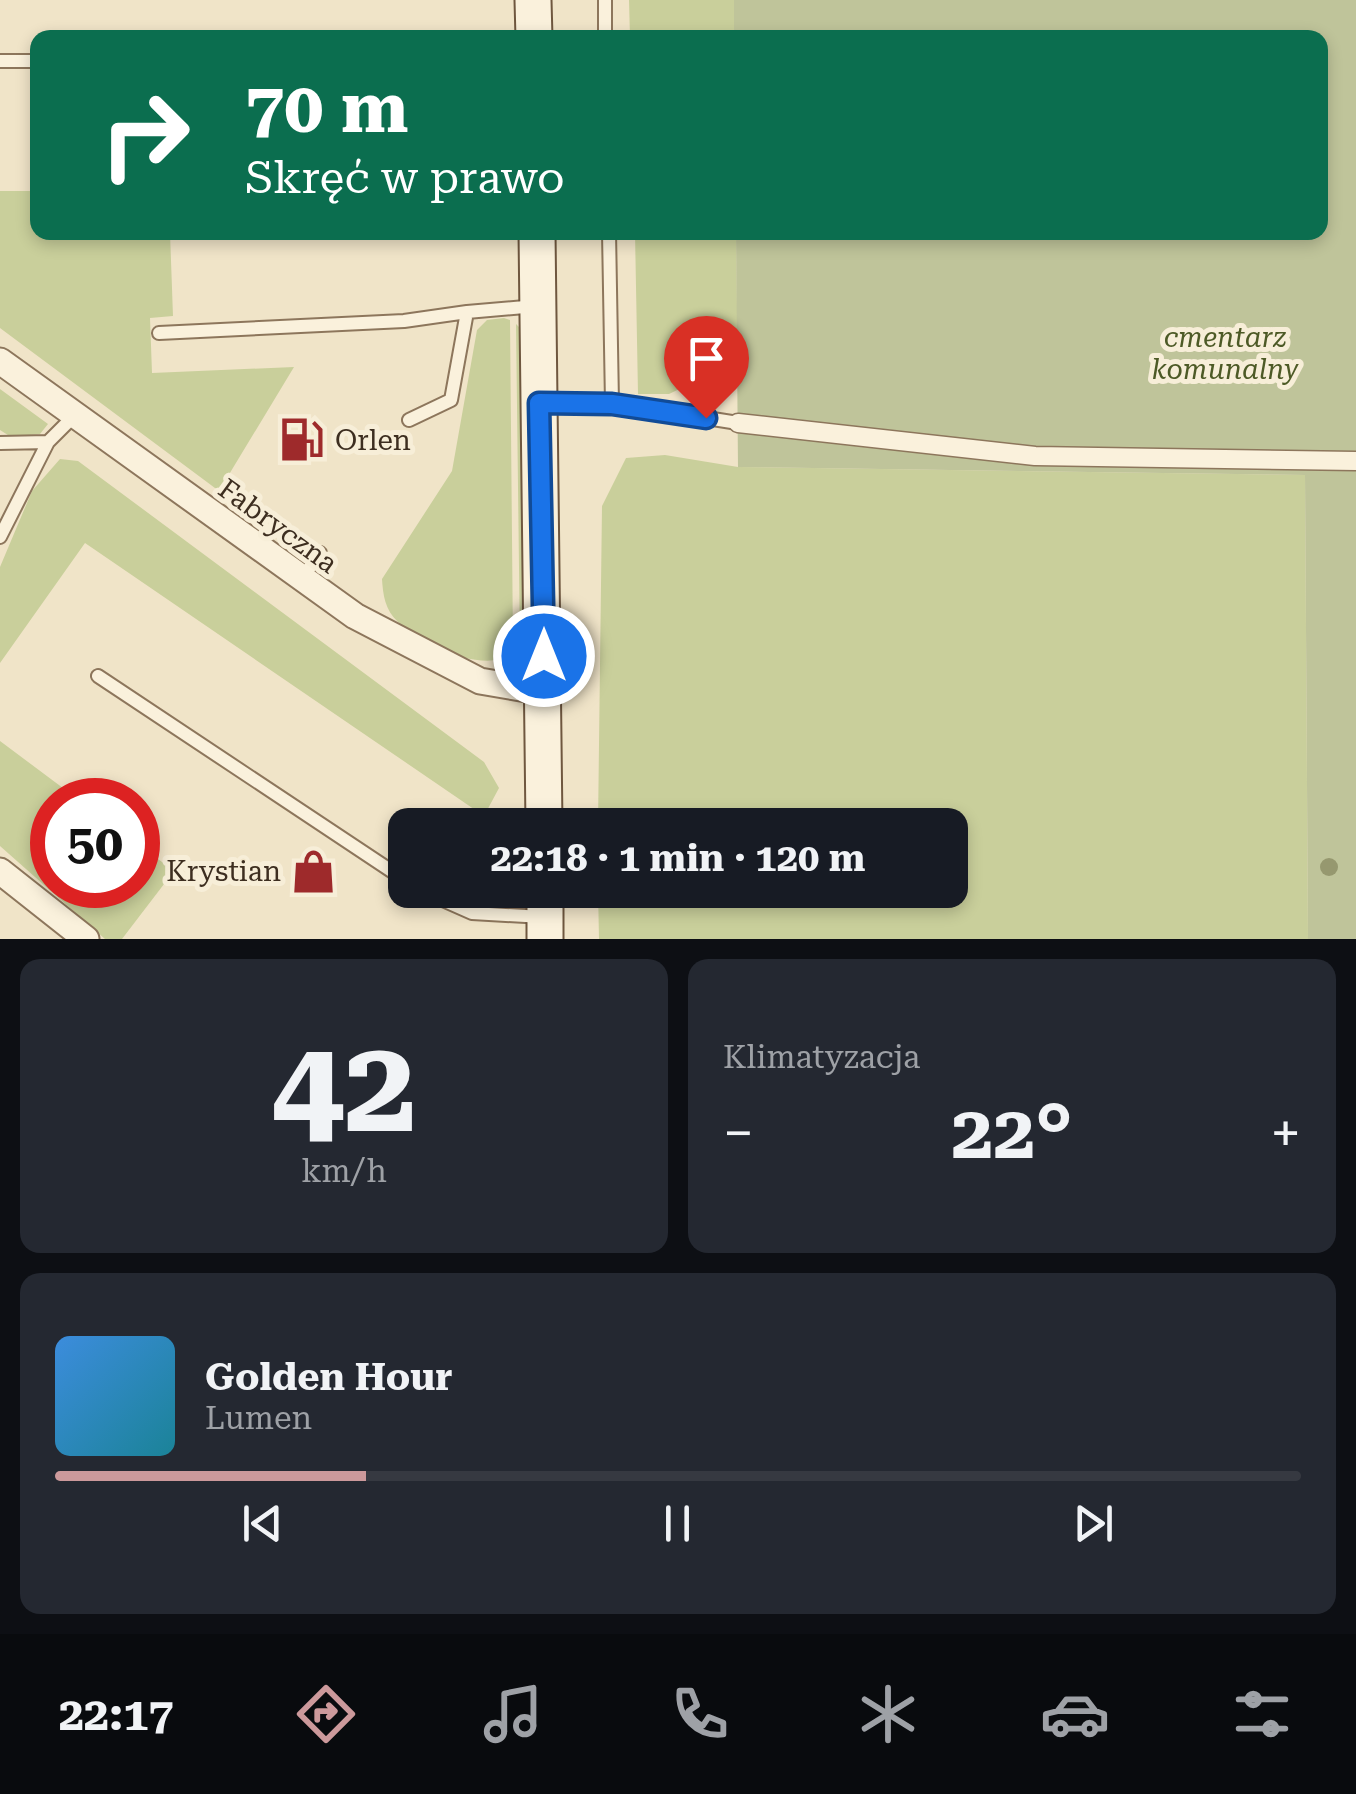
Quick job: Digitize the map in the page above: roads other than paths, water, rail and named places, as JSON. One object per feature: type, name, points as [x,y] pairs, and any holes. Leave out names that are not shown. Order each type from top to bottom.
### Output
[{"type":"main road","points":[[533,0],[534,30]]},
{"type":"main road","points":[[537,240],[544,808]]},
{"type":"street","name":"Fabryczna","points":[[0,361],[355,616],[480,681],[544,692]]},
{"type":"street","points":[[738,422],[1036,456],[1356,461]]},
{"type":"street","points":[[0,871],[86,939]]},
{"type":"lane","points":[[604,0],[605,30]]},
{"type":"lane","points":[[0,62],[30,60]]},
{"type":"lane","points":[[609,240],[612,404]]},
{"type":"lane","points":[[159,333],[404,321],[538,306]]},
{"type":"lane","points":[[409,420],[451,400],[467,312]]},
{"type":"lane","points":[[539,403],[612,404],[738,422]]},
{"type":"lane","points":[[0,538],[48,442],[74,416]]},
{"type":"lane","points":[[0,443],[48,442]]},
{"type":"lane","points":[[301,580],[320,553]]},
{"type":"lane","points":[[98,676],[388,869]]},
{"type":"lane","points":[[461,908],[472,913],[545,915]]},
{"type":"place","name":"Orlen","points":[[302,440]]},
{"type":"place","name":"Krystian","points":[[314,871]]},
{"type":"park label","name":"cmentarz komunalny","points":[[1225,353]]}]
